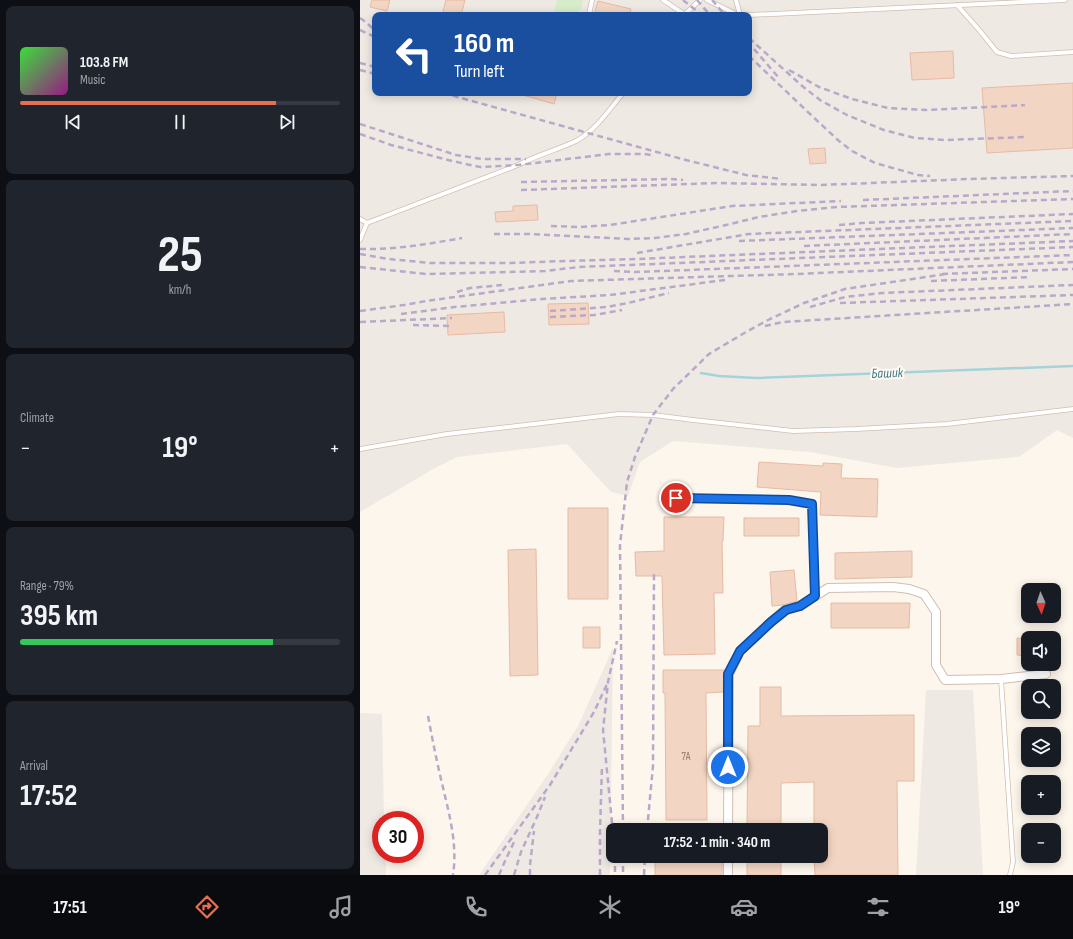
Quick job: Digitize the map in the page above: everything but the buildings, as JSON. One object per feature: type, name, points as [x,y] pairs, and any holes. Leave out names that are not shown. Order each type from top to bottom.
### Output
[{"type":"street","points":[[728,823],[728,674],[740,651],[771,622],[786,610],[800,606],[828,588],[893,588],[909,589],[924,594],[936,612],[936,665],[945,680],[1001,679],[1046,674]]},
{"type":"street","points":[[728,863],[728,875]]},
{"type":"lane","points":[[590,12],[592,0]]},
{"type":"lane","points":[[663,0],[680,12]]},
{"type":"lane","points":[[687,12],[700,0]]},
{"type":"lane","points":[[707,0],[733,12]]},
{"type":"lane","points":[[736,0],[738,12]]},
{"type":"lane","points":[[752,15],[957,5],[985,2],[1065,0]]},
{"type":"lane","points":[[957,5],[997,52],[1011,56],[1073,52]]},
{"type":"lane","points":[[360,240],[367,223],[576,141],[588,133],[620,96]]},
{"type":"lane","points":[[360,219],[367,223]]},
{"type":"lane","points":[[360,449],[447,434],[619,414],[653,415],[793,431],[947,424],[1073,409]]},
{"type":"lane","points":[[676,498],[789,500],[812,504],[815,596]]},
{"type":"lane","points":[[1001,679],[1013,862],[1010,875]]},
{"type":"shaded area","points":[[360,0],[1073,0],[1073,438],[1057,430],[1019,457],[897,468],[810,452],[673,441],[640,462],[628,496],[611,492],[567,444],[457,457],[435,468],[360,512]]},
{"type":"shaded area","points":[[613,648],[611,823],[606,823],[606,863],[610,863],[610,875],[479,875],[548,774],[578,726]]},
{"type":"shaded area","points":[[926,690],[973,690],[983,875],[916,875]]},
{"type":"shaded area","points":[[360,713],[382,714],[384,811],[372,811],[372,863],[386,863],[386,875],[360,875]]},
{"type":"green space","points":[[557,0],[583,0],[581,9],[578,12],[554,12]]},
{"type":"waterway","name":"Башик","points":[[701,373],[719,376],[756,378],[1073,366]]},
{"type":"railway","points":[[683,0],[698,12]]},
{"type":"railway","points":[[697,0],[707,12]]},
{"type":"railway","points":[[712,0],[722,12]]},
{"type":"railway","points":[[360,18],[372,28]]},
{"type":"railway","points":[[360,30],[372,36]]},
{"type":"railway","points":[[752,41],[820,100],[847,115],[884,130],[915,138],[945,140],[1027,137]]},
{"type":"railway","points":[[754,49],[779,78]]},
{"type":"railway","points":[[752,59],[839,141],[852,151],[875,163],[918,175],[930,176]]},
{"type":"railway","points":[[360,63],[372,66]]},
{"type":"railway","points":[[360,70],[372,73]]},
{"type":"railway","points":[[789,70],[819,87],[852,99],[888,108],[926,110],[1025,105]]},
{"type":"railway","points":[[454,96],[682,159],[746,175],[782,179]]},
{"type":"railway","points":[[360,124],[456,155],[482,159],[526,159]]},
{"type":"railway","points":[[360,134],[391,145],[480,167],[518,165],[609,154],[651,155]]},
{"type":"railway","points":[[521,190],[717,183],[821,185],[1073,176]]},
{"type":"railway","points":[[521,182],[683,180]]},
{"type":"railway","points":[[863,200],[1073,191]]},
{"type":"railway","points":[[494,234],[529,234],[628,239],[655,238],[686,234],[759,217],[837,207],[1073,199]]},
{"type":"railway","points":[[551,226],[580,227],[610,225],[732,206],[841,201]]},
{"type":"railway","points":[[839,225],[1073,214]]},
{"type":"railway","points":[[637,253],[749,234],[1073,221]]},
{"type":"railway","points":[[739,241],[1073,228]]},
{"type":"railway","points":[[804,246],[1073,234]]},
{"type":"railway","points":[[360,249],[398,248],[462,238]]},
{"type":"railway","points":[[360,254],[389,259],[430,263],[512,263],[1073,241]]},
{"type":"railway","points":[[360,267],[426,274],[545,271],[579,267],[1073,247]]},
{"type":"railway","points":[[614,271],[636,272],[1073,255]]},
{"type":"railway","points":[[360,311],[571,281],[796,274],[1073,262]]},
{"type":"railway","points":[[942,274],[1073,269]]},
{"type":"railway","points":[[623,823],[620,545],[627,482],[635,457],[653,415],[673,389],[709,354],[770,319],[804,303],[845,289],[946,274]]},
{"type":"railway","points":[[931,281],[1031,277]]},
{"type":"railway","points":[[401,314],[455,307],[542,299],[610,295],[725,280]]},
{"type":"railway","points":[[457,292],[470,288],[502,285]]},
{"type":"railway","points":[[810,307],[845,297],[882,293],[1073,285]]},
{"type":"railway","points":[[550,311],[607,307],[669,293]]},
{"type":"railway","points":[[840,303],[1073,295]]},
{"type":"railway","points":[[765,326],[783,322],[1073,304]]},
{"type":"railway","points":[[550,317],[594,315],[622,310]]},
{"type":"railway","points":[[360,322],[452,318]]},
{"type":"railway","points":[[413,325],[452,326]]},
{"type":"railway","points":[[648,823],[653,766],[654,572]]},
{"type":"railway","points":[[612,823],[603,730],[608,682],[617,641]]},
{"type":"railway","points":[[485,875],[550,785],[594,712],[608,682]]},
{"type":"railway","points":[[428,716],[437,763],[452,826],[454,850],[453,875]]},
{"type":"railway","points":[[600,875],[602,766]]},
{"type":"railway","points":[[514,875],[521,852],[545,797]]},
{"type":"railway","points":[[530,875],[534,831]]},
{"type":"railway","points":[[499,875],[514,842]]},
{"type":"railway","points":[[615,863],[615,875]]},
{"type":"railway","points":[[623,863],[623,875]]},
{"type":"railway","points":[[644,875],[645,863]]},
{"type":"route","points":[[676,498],[789,500],[812,504],[815,596],[800,606],[786,610],[771,622],[740,651],[728,674],[728,767]]}]
